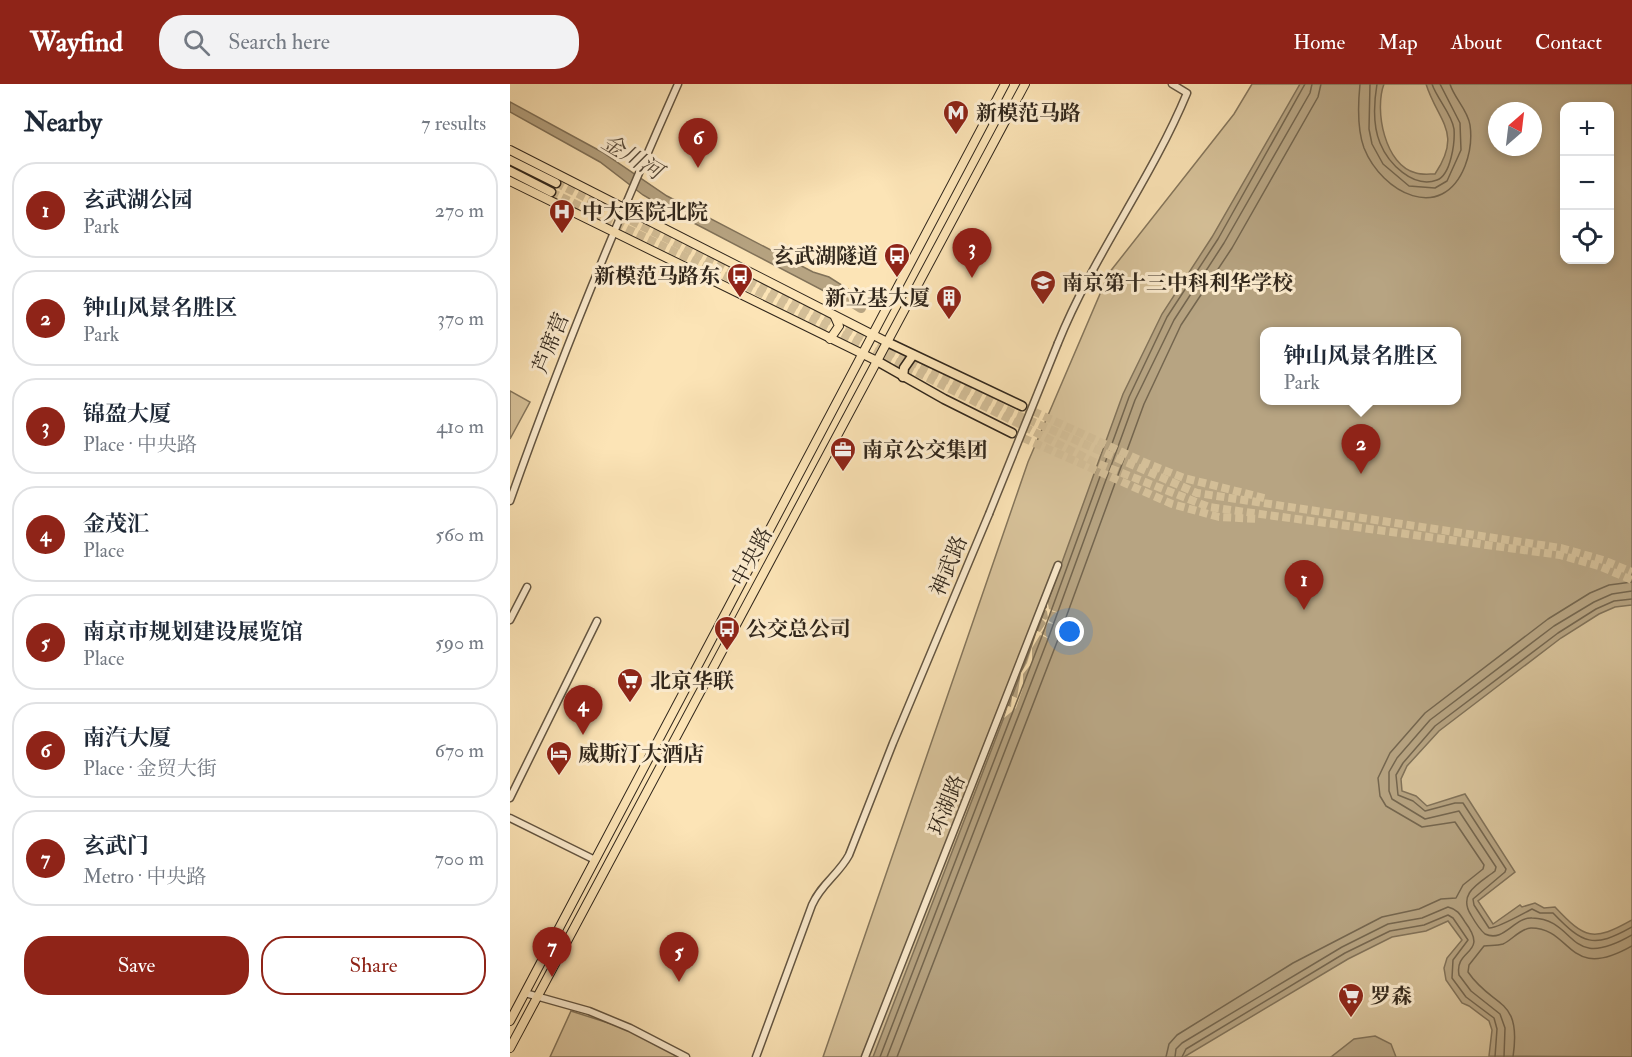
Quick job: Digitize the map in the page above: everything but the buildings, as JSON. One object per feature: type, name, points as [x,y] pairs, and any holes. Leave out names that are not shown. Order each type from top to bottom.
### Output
[{"type":"highway","points":[[510,160],[553,188],[510,171]]},
{"type":"highway","points":[[887,342],[1022,406]]},
{"type":"highway","points":[[903,377],[904,368],[913,355]]},
{"type":"highway","points":[[877,361],[903,377],[1012,433]]},
{"type":"main road","name":"中央路","points":[[510,1021],[1005,84]]},
{"type":"main road","name":"中央路","points":[[510,1048],[1025,84]]},
{"type":"main road","points":[[510,150],[887,342]]},
{"type":"main road","points":[[510,181],[877,361]]},
{"type":"main road","points":[[830,339],[839,326],[834,316]]},
{"type":"street","name":"芦席营","points":[[510,501],[545,401],[623,207],[678,84]]},
{"type":"street","name":"神武路","points":[[756,1057],[812,904],[819,890],[841,869],[849,855],[893,742],[1070,313],[1175,122],[1187,93],[1172,84]]},
{"type":"street","name":"环湖路","points":[[865,1057],[1058,565]]},
{"type":"street","points":[[510,620],[527,587]]},
{"type":"street","points":[[510,798],[597,621]]},
{"type":"street","points":[[510,818],[595,860]]},
{"type":"street","points":[[525,993],[608,1018],[686,1057]]},
{"type":"shaded area","points":[[1252,84],[1632,84],[1632,1057],[823,1057],[1028,462],[1109,273],[1234,114]]},
{"type":"shaded area","points":[[510,391],[530,402],[510,439]]},
{"type":"shaded area","points":[[571,1011],[624,1028],[680,1057],[550,1057]]},
{"type":"water","points":[[1300,84],[1384,84],[1380,108],[1390,149],[1405,168],[1416,173],[1435,174],[1443,160],[1448,137],[1426,84],[1632,84],[1632,605],[1615,607],[1599,614],[1561,638],[1439,731],[1407,766],[1401,779],[1402,791],[1416,796],[1427,806],[1465,794],[1515,872],[1478,901],[1493,924],[1520,905],[1522,907],[1535,903],[1544,908],[1555,907],[1574,926],[1590,934],[1608,932],[1632,920],[1632,1057],[1489,1056],[1492,1030],[1489,1021],[1462,1003],[1446,980],[1444,968],[1447,958],[1462,940],[1448,921],[1426,931],[1392,937],[1348,959],[1184,1057],[873,1057],[1036,634],[1123,394],[1162,314],[1212,237]]},
{"type":"water","points":[[510,102],[602,152],[667,196],[813,272],[829,277],[848,289],[843,301],[643,195],[600,162],[510,112]]},
{"type":"water","points":[[1375,1036],[1391,1044],[1396,1057],[1331,1057],[1354,1039]]},
{"type":"pier","points":[[1047,599],[1049,609],[1059,613],[1050,611],[1049,621],[1054,624],[1048,623],[1041,633],[1050,639],[1040,635],[1032,648],[1032,663],[1023,674],[1023,688],[1016,708],[1004,718],[1008,706],[1011,707],[1012,696],[1017,698],[1021,673],[1027,663],[1037,631],[1040,632],[1046,623],[1041,618],[1046,620],[1048,618],[1047,611],[1044,609],[1047,608]]},
{"type":"waterway","name":"金川河","points":[[834,291],[861,308]]},
{"type":"tunnel","points":[[556,183],[1013,413],[1197,493],[1561,548],[1603,560],[1632,572]]},
{"type":"tunnel","points":[[551,192],[748,287],[1094,462],[1209,507],[1560,555],[1599,566],[1632,580]]},
{"type":"tunnel","points":[[1022,406],[1184,478],[1268,499]]},
{"type":"tunnel","points":[[1012,433],[1172,504],[1219,517],[1259,519]]},
{"type":"place","name":"新模范马路","points":[[956,136]]},
{"type":"place","name":"南汽大厦","points":[[698,168]]},
{"type":"place","name":"中大医院北院","points":[[562,235]]},
{"type":"place","name":"锦盈大厦","points":[[972,278]]},
{"type":"place","name":"玄武湖隧道","points":[[897,279]]},
{"type":"place","name":"新模范马路东","points":[[740,299]]},
{"type":"place","name":"南京第十三中科利华学校","points":[[1043,306]]},
{"type":"place","name":"新立基大厦","points":[[949,321]]},
{"type":"place","name":"南京公交集团","points":[[843,473]]},
{"type":"place","name":"钟山风景名胜区","points":[[1361,474]]},
{"type":"place","name":"玄武湖公园","points":[[1304,610]]},
{"type":"place","name":"公交总公司","points":[[727,652]]},
{"type":"place","name":"北京华联","points":[[630,704]]},
{"type":"place","name":"金茂汇","points":[[583,735]]},
{"type":"place","name":"威斯汀大酒店","points":[[559,777]]},
{"type":"place","name":"玄武门","points":[[552,977]]},
{"type":"place","name":"南京市规划建设展览馆","points":[[679,982]]},
{"type":"place","name":"罗森","points":[[1351,1019]]}]
